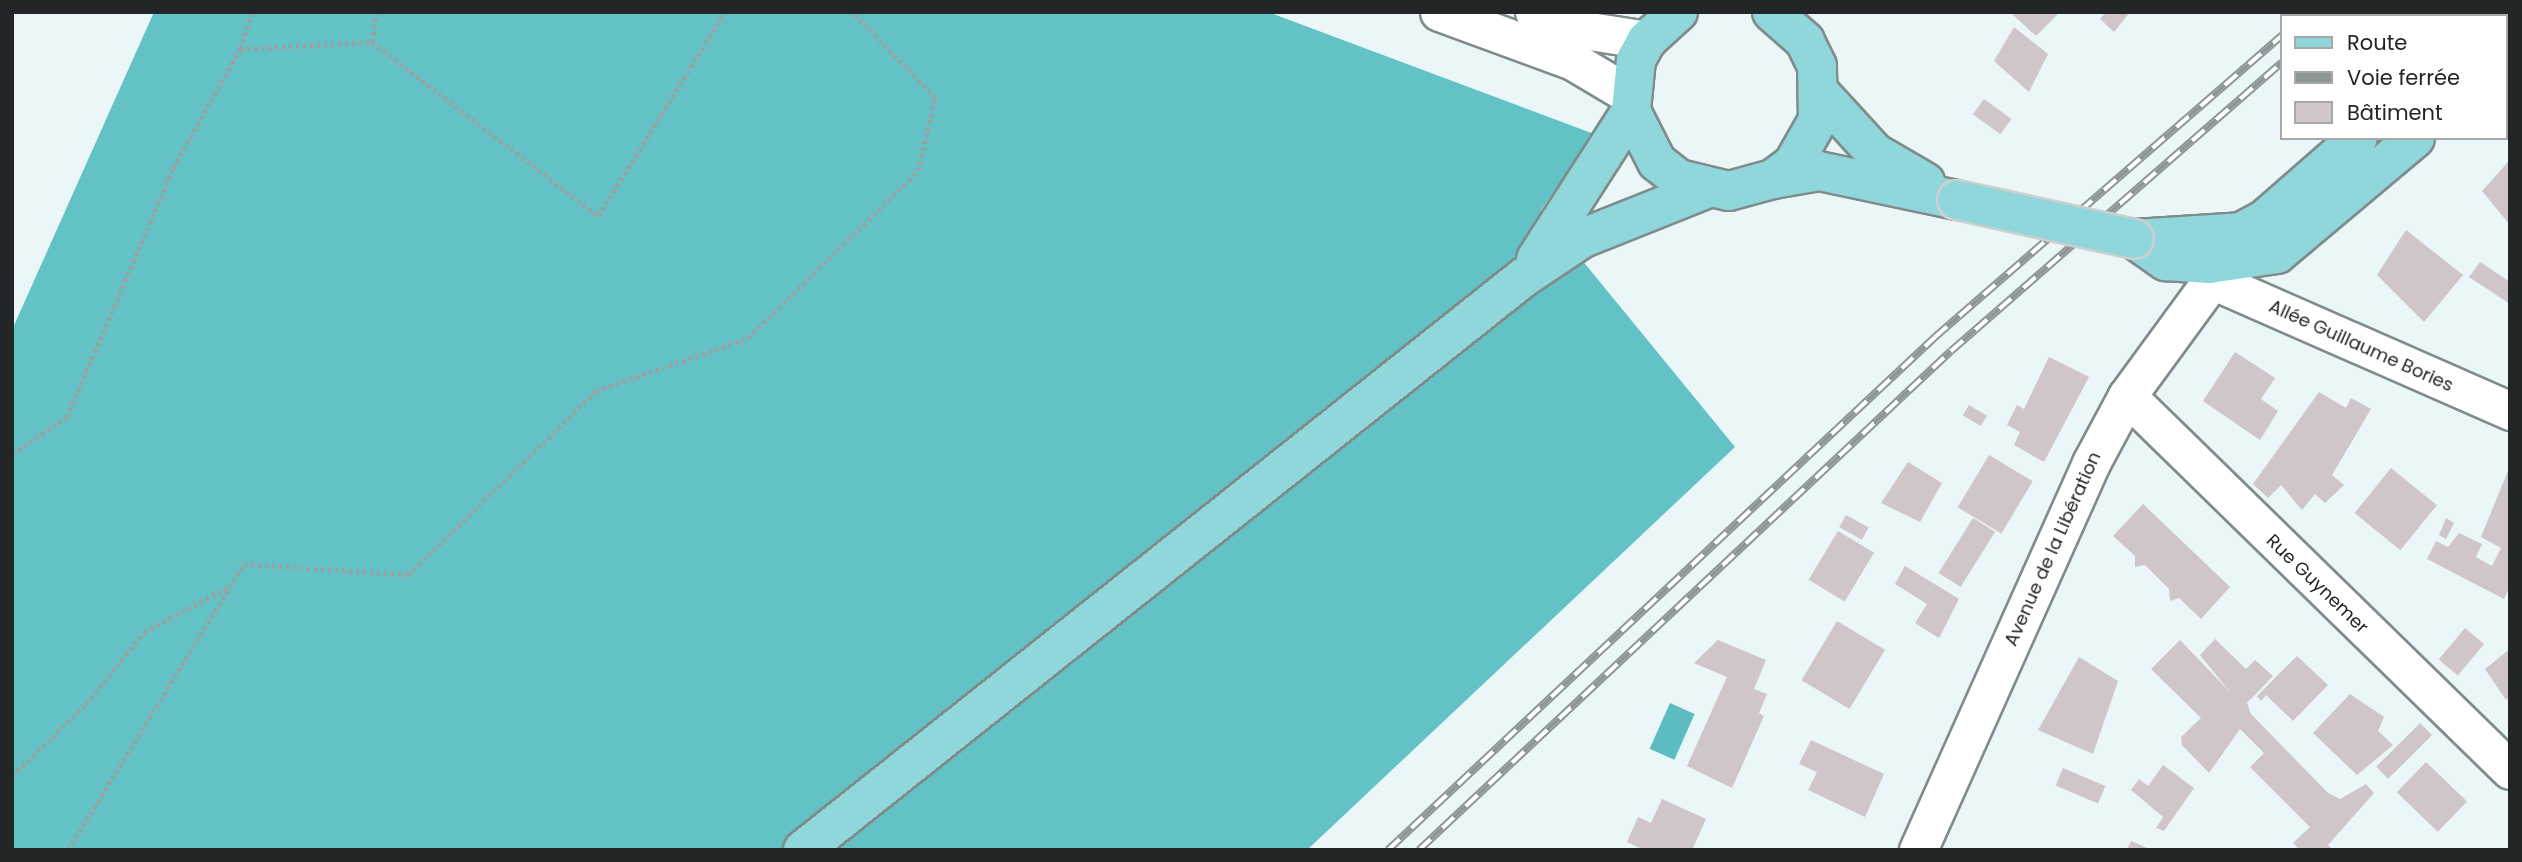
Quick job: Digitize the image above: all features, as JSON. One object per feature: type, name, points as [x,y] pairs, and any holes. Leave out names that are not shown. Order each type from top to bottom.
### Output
[{"type":"main road","points":[[1523,278],[1631,104],[1647,40],[1678,12]]},
{"type":"main road","points":[[1772,12],[1805,41],[1822,95],[1875,153],[1958,200]]},
{"type":"main road","points":[[1773,179],[1808,143],[1822,95]]},
{"type":"main road","points":[[1631,104],[1657,162],[1706,189]]},
{"type":"main road","points":[[803,850],[1523,278],[1583,238],[1706,189],[1740,190],[1773,179],[1819,171],[2134,239],[2241,232],[2265,219],[2356,140]]},
{"type":"main road","points":[[2134,239],[2166,261],[2211,272],[2277,254],[2414,140]]},
{"type":"street","points":[[1439,12],[1573,61],[1631,104]]},
{"type":"street","points":[[1534,12],[1583,30],[1647,40]]},
{"type":"street","name":"Avenue de la Libération","points":[[1918,850],[2127,396],[2211,272]]},
{"type":"street","name":"Allée Guillaume Bories","points":[[2211,272],[2510,411]]},
{"type":"street","name":"Rue Guynemer","points":[[2127,396],[2510,770]]},
{"type":"path","points":[[12,454],[66,417],[173,168],[240,49],[252,12]]},
{"type":"path","points":[[372,42],[376,12]]},
{"type":"path","points":[[240,49],[372,42],[598,216],[724,12]]},
{"type":"path","points":[[68,850],[244,565],[408,575],[596,391],[748,338],[918,171],[935,98],[852,12]]},
{"type":"path","points":[[12,776],[86,704],[144,632],[231,586]]},
{"type":"shaded area","points":[[154,12],[1268,12],[1594,134],[1541,210],[1735,447],[1307,850],[12,850],[12,330]]},
{"type":"shaded area","points":[[1670,703],[1695,714],[1674,760],[1650,749]]},
{"type":"building","points":[[2010,12],[2060,12],[2036,36]]},
{"type":"building","points":[[2106,12],[2130,12],[2114,32],[2100,19]]},
{"type":"building","points":[[2014,27],[2048,54],[2029,92],[1994,61]]},
{"type":"building","points":[[1984,99],[2012,119],[2000,134],[1973,114]]},
{"type":"building","points":[[2510,160],[2510,225],[2482,191]]},
{"type":"building","points":[[2406,230],[2463,275],[2424,322],[2377,275]]},
{"type":"building","points":[[2480,262],[2510,282],[2510,304],[2469,277]]},
{"type":"building","points":[[2235,352],[2275,378],[2261,399],[2278,411],[2260,440],[2203,401]]},
{"type":"building","points":[[2049,357],[2089,377],[2044,462],[2014,445],[2020,432],[2007,425],[2017,405],[2024,409]]},
{"type":"building","points":[[2319,392],[2346,408],[2351,398],[2371,409],[2332,475],[2344,485],[2325,503],[2315,494],[2302,510],[2281,485],[2268,498],[2253,484]]},
{"type":"building","points":[[1969,405],[1987,416],[1981,426],[1963,415]]},
{"type":"building","points":[[1989,455],[2033,481],[2001,534],[1958,507]]},
{"type":"building","points":[[1908,462],[1942,483],[1920,522],[1881,503]]},
{"type":"building","points":[[2510,466],[2510,586],[2504,599],[2427,559],[2436,541],[2448,547],[2459,533],[2482,544],[2476,557],[2492,566],[2501,548],[2481,537]]},
{"type":"building","points":[[2391,468],[2437,505],[2400,550],[2354,513]]},
{"type":"building","points":[[2143,504],[2230,587],[2201,619],[2179,598],[2170,601],[2169,589],[2145,565],[2135,567],[2135,556],[2113,536]]},
{"type":"building","points":[[1846,515],[1869,528],[1862,540],[1839,527]]},
{"type":"building","points":[[1973,518],[1995,532],[1961,587],[1939,573]]},
{"type":"building","points":[[2446,518],[2454,523],[2446,539],[2439,535]]},
{"type":"building","points":[[1838,531],[1874,553],[1845,601],[1809,580]]},
{"type":"building","points":[[1905,566],[1959,599],[1939,638],[1915,623],[1927,604],[1895,584]]},
{"type":"building","points":[[1837,621],[1885,650],[1849,709],[1801,680]]},
{"type":"building","points":[[2465,628],[2484,644],[2458,675],[2439,659]]},
{"type":"building","points":[[2215,639],[2246,669],[2255,660],[2273,676],[2247,703],[2251,714],[2328,793],[2340,799],[2366,784],[2374,793],[2328,845],[2333,850],[2300,850],[2293,843],[2310,827],[2250,767],[2264,753],[2240,729],[2209,773],[2182,745],[2181,737],[2201,718],[2151,669],[2180,640],[2230,692],[2200,655]]},
{"type":"building","points":[[1718,640],[1766,660],[1754,689],[1767,694],[1759,713],[1764,716],[1732,788],[1687,766],[1727,677],[1694,663]]},
{"type":"building","points":[[2510,649],[2510,697],[2506,700],[2485,669]]},
{"type":"building","points":[[2297,656],[2328,685],[2293,721],[2266,695],[2261,701],[2257,696]]},
{"type":"building","points":[[2079,657],[2118,681],[2093,754],[2038,730]]},
{"type":"building","points":[[2350,694],[2384,717],[2378,731],[2393,745],[2357,775],[2313,733]]},
{"type":"building","points":[[2420,723],[2432,735],[2388,779],[2376,767]]},
{"type":"building","points":[[1811,740],[1884,774],[1865,817],[1808,790],[1817,772],[1799,764]]},
{"type":"building","points":[[2426,762],[2467,802],[2438,832],[2397,792]]},
{"type":"building","points":[[2163,765],[2194,788],[2164,831],[2156,828],[2163,817],[2131,790],[2139,779],[2148,786]]},
{"type":"building","points":[[2063,768],[2105,786],[2098,803],[2056,785]]},
{"type":"building","points":[[1662,799],[1706,819],[1692,850],[1644,850],[1627,842],[1638,817],[1651,823]]},
{"type":"building","points":[[2131,841],[2152,850],[2127,850]]},
{"type":"railway","points":[[1388,850],[1935,337],[2280,37]]},
{"type":"railway","points":[[1419,850],[1951,351],[2280,64]]}]
